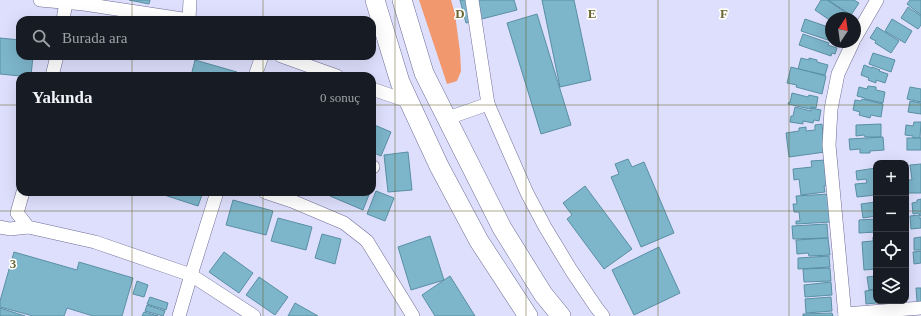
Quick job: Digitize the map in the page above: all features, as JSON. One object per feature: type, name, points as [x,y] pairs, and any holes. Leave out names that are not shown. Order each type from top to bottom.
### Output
[{"type":"highway","points":[[376,0],[400,82],[439,166],[479,241],[528,316]]},
{"type":"highway","points":[[402,0],[424,73],[448,118],[502,228],[543,294],[561,316]]},
{"type":"street","points":[[40,0],[84,4],[163,16]]},
{"type":"street","points":[[189,16],[190,0]]},
{"type":"street","points":[[472,0],[488,104],[527,193],[545,227],[571,270],[603,316]]},
{"type":"street","points":[[861,27],[876,0]]},
{"type":"street","points":[[64,16],[66,2]]},
{"type":"street","points":[[850,48],[838,74],[831,108],[829,145],[845,315],[921,308]]},
{"type":"street","points":[[53,72],[56,60]]},
{"type":"street","points":[[256,72],[261,60]]},
{"type":"street","points":[[292,60],[326,72]]},
{"type":"street","points":[[376,90],[410,102]]},
{"type":"street","points":[[448,118],[488,104]]},
{"type":"street","points":[[22,196],[17,213],[28,226]]},
{"type":"street","points":[[179,316],[217,196]]},
{"type":"street","points":[[276,196],[344,223],[367,241],[414,316]]},
{"type":"street","points":[[0,227],[10,229],[28,226],[95,242],[191,275],[254,316]]},
{"type":"shaded area","points":[[419,0],[451,0],[455,14],[460,52],[461,71],[457,81],[447,84]]},
{"type":"building","points":[[129,0],[150,0],[149,4]]},
{"type":"building","points":[[460,0],[514,0],[517,10],[466,23]]},
{"type":"building","points":[[542,0],[574,0],[591,80],[560,87]]},
{"type":"building","points":[[821,0],[827,0],[845,12],[825,12],[825,17],[815,10]]},
{"type":"building","points":[[828,0],[854,0],[859,3],[853,12],[846,12]]},
{"type":"building","points":[[910,0],[921,0],[921,15],[907,4]]},
{"type":"building","points":[[908,7],[921,16],[921,25],[918,29],[901,18]]},
{"type":"building","points":[[537,14],[571,125],[541,134],[507,23]]},
{"type":"building","points":[[805,19],[825,26],[825,39],[801,31]]},
{"type":"building","points":[[892,19],[912,31],[905,43],[885,31]]},
{"type":"building","points":[[877,27],[899,41],[891,53],[870,38]]},
{"type":"building","points":[[803,34],[825,42],[825,48],[837,48],[835,54],[832,53],[831,56],[799,45]]},
{"type":"building","points":[[0,38],[16,40],[16,60],[33,60],[31,72],[16,72],[16,76],[0,74]]},
{"type":"building","points":[[873,53],[895,60],[891,72],[869,64]]},
{"type":"building","points":[[801,58],[817,60],[817,62],[828,65],[825,75],[798,69]]},
{"type":"building","points":[[195,60],[237,72],[192,72]]},
{"type":"building","points":[[864,65],[888,74],[885,83],[876,80],[876,83],[861,75]]},
{"type":"building","points":[[791,67],[826,76],[822,94],[787,83]]},
{"type":"building","points":[[868,86],[876,87],[876,90],[885,92],[883,103],[857,96],[859,87],[867,89]]},
{"type":"building","points":[[910,87],[921,89],[921,102],[907,99]]},
{"type":"building","points":[[792,93],[808,97],[809,95],[818,97],[816,108],[811,107],[810,109],[788,104],[789,102],[790,103]]},
{"type":"building","points":[[862,99],[883,104],[881,117],[871,115],[870,118],[859,115],[860,112],[853,110],[855,100],[861,101]]},
{"type":"building","points":[[910,101],[921,103],[921,114],[908,112]]},
{"type":"building","points":[[795,107],[811,111],[811,108],[821,110],[819,121],[814,120],[813,123],[803,121],[803,124],[790,122]]},
{"type":"building","points":[[914,122],[921,122],[920,138],[913,138],[913,136],[905,135],[906,125],[913,126]]},
{"type":"building","points":[[822,124],[825,152],[789,157],[786,133],[799,131],[799,128],[806,127],[806,131],[815,130],[815,125]]},
{"type":"building","points":[[881,124],[881,137],[865,137],[864,135],[856,136],[856,125]]},
{"type":"building","points":[[376,126],[391,132],[381,156],[376,154]]},
{"type":"building","points":[[883,137],[884,150],[870,151],[870,153],[860,153],[860,149],[850,150],[849,139]]},
{"type":"building","points":[[907,138],[921,138],[921,150],[907,150]]},
{"type":"building","points":[[408,152],[412,190],[388,192],[384,155]]},
{"type":"building","points":[[628,159],[632,167],[644,162],[674,233],[641,247],[611,177],[619,174],[615,164]]},
{"type":"building","points":[[826,160],[829,185],[824,186],[825,192],[801,195],[799,179],[794,180],[793,169],[812,167],[811,161]]},
{"type":"building","points":[[921,164],[921,193],[909,193],[909,180],[912,180],[910,165]]},
{"type":"building","points":[[873,168],[873,195],[857,197],[855,184],[867,183],[866,179],[857,180],[856,171]]},
{"type":"building","points":[[585,186],[632,249],[604,269],[567,219],[572,215],[563,203]]},
{"type":"building","points":[[376,191],[394,198],[385,221],[367,214],[374,196],[376,196]]},
{"type":"building","points":[[829,194],[831,222],[796,224],[796,221],[800,221],[799,212],[794,212],[793,204],[797,204],[796,196]]},
{"type":"building","points":[[167,196],[202,196],[198,206]]},
{"type":"building","points":[[330,196],[368,196],[363,210]]},
{"type":"building","points":[[921,199],[920,216],[919,213],[913,214],[912,203]]},
{"type":"building","points":[[233,200],[273,211],[266,235],[226,225]]},
{"type":"building","points":[[873,202],[873,216],[863,218],[861,204]]},
{"type":"building","points":[[919,215],[919,218],[921,218],[921,228],[911,229],[910,216]]},
{"type":"building","points":[[278,218],[312,227],[306,250],[271,241]]},
{"type":"building","points":[[873,219],[873,232],[859,233],[859,220]]},
{"type":"building","points":[[827,224],[828,238],[793,239],[792,226]]},
{"type":"building","points":[[322,234],[341,239],[335,264],[315,258]]},
{"type":"building","points":[[430,236],[444,280],[411,290],[398,247]]},
{"type":"building","points":[[921,237],[921,250],[914,250],[914,238]]},
{"type":"building","points":[[828,238],[830,255],[809,256],[808,253],[797,254],[796,240]]},
{"type":"building","points":[[873,241],[873,269],[864,270],[862,242]]},
{"type":"building","points":[[659,247],[680,293],[634,315],[612,270]]},
{"type":"building","points":[[921,251],[921,263],[914,264],[913,252]]},
{"type":"building","points":[[14,252],[77,270],[79,262],[133,278],[122,316],[93,316],[67,308],[64,316],[33,316],[0,307],[0,301]]},
{"type":"building","points":[[224,252],[253,273],[239,293],[209,272]]},
{"type":"building","points":[[829,256],[830,267],[798,269],[798,258]]},
{"type":"building","points":[[830,268],[831,281],[804,282],[803,269]]},
{"type":"building","points":[[450,276],[475,316],[435,316],[422,295]]},
{"type":"building","points":[[873,276],[873,289],[869,290],[867,277]]},
{"type":"building","points":[[259,277],[288,297],[275,315],[246,295]]},
{"type":"building","points":[[137,281],[148,285],[144,297],[133,294]]},
{"type":"building","points":[[831,282],[832,295],[805,297],[804,285]]},
{"type":"building","points":[[916,288],[921,288],[921,302],[917,302]]},
{"type":"building","points":[[873,290],[873,303],[866,304],[865,291]]},
{"type":"building","points":[[150,297],[168,303],[166,310],[147,304]]},
{"type":"building","points":[[831,297],[832,311],[806,313],[805,299]]},
{"type":"building","points":[[295,303],[318,316],[288,316]]},
{"type":"building","points":[[147,305],[165,311],[163,316],[145,311]]},
{"type":"building","points":[[0,308],[25,316],[0,316]]},
{"type":"building","points":[[144,312],[158,316],[142,316]]},
{"type":"building","points":[[832,313],[833,316],[803,316],[803,314]]}]
